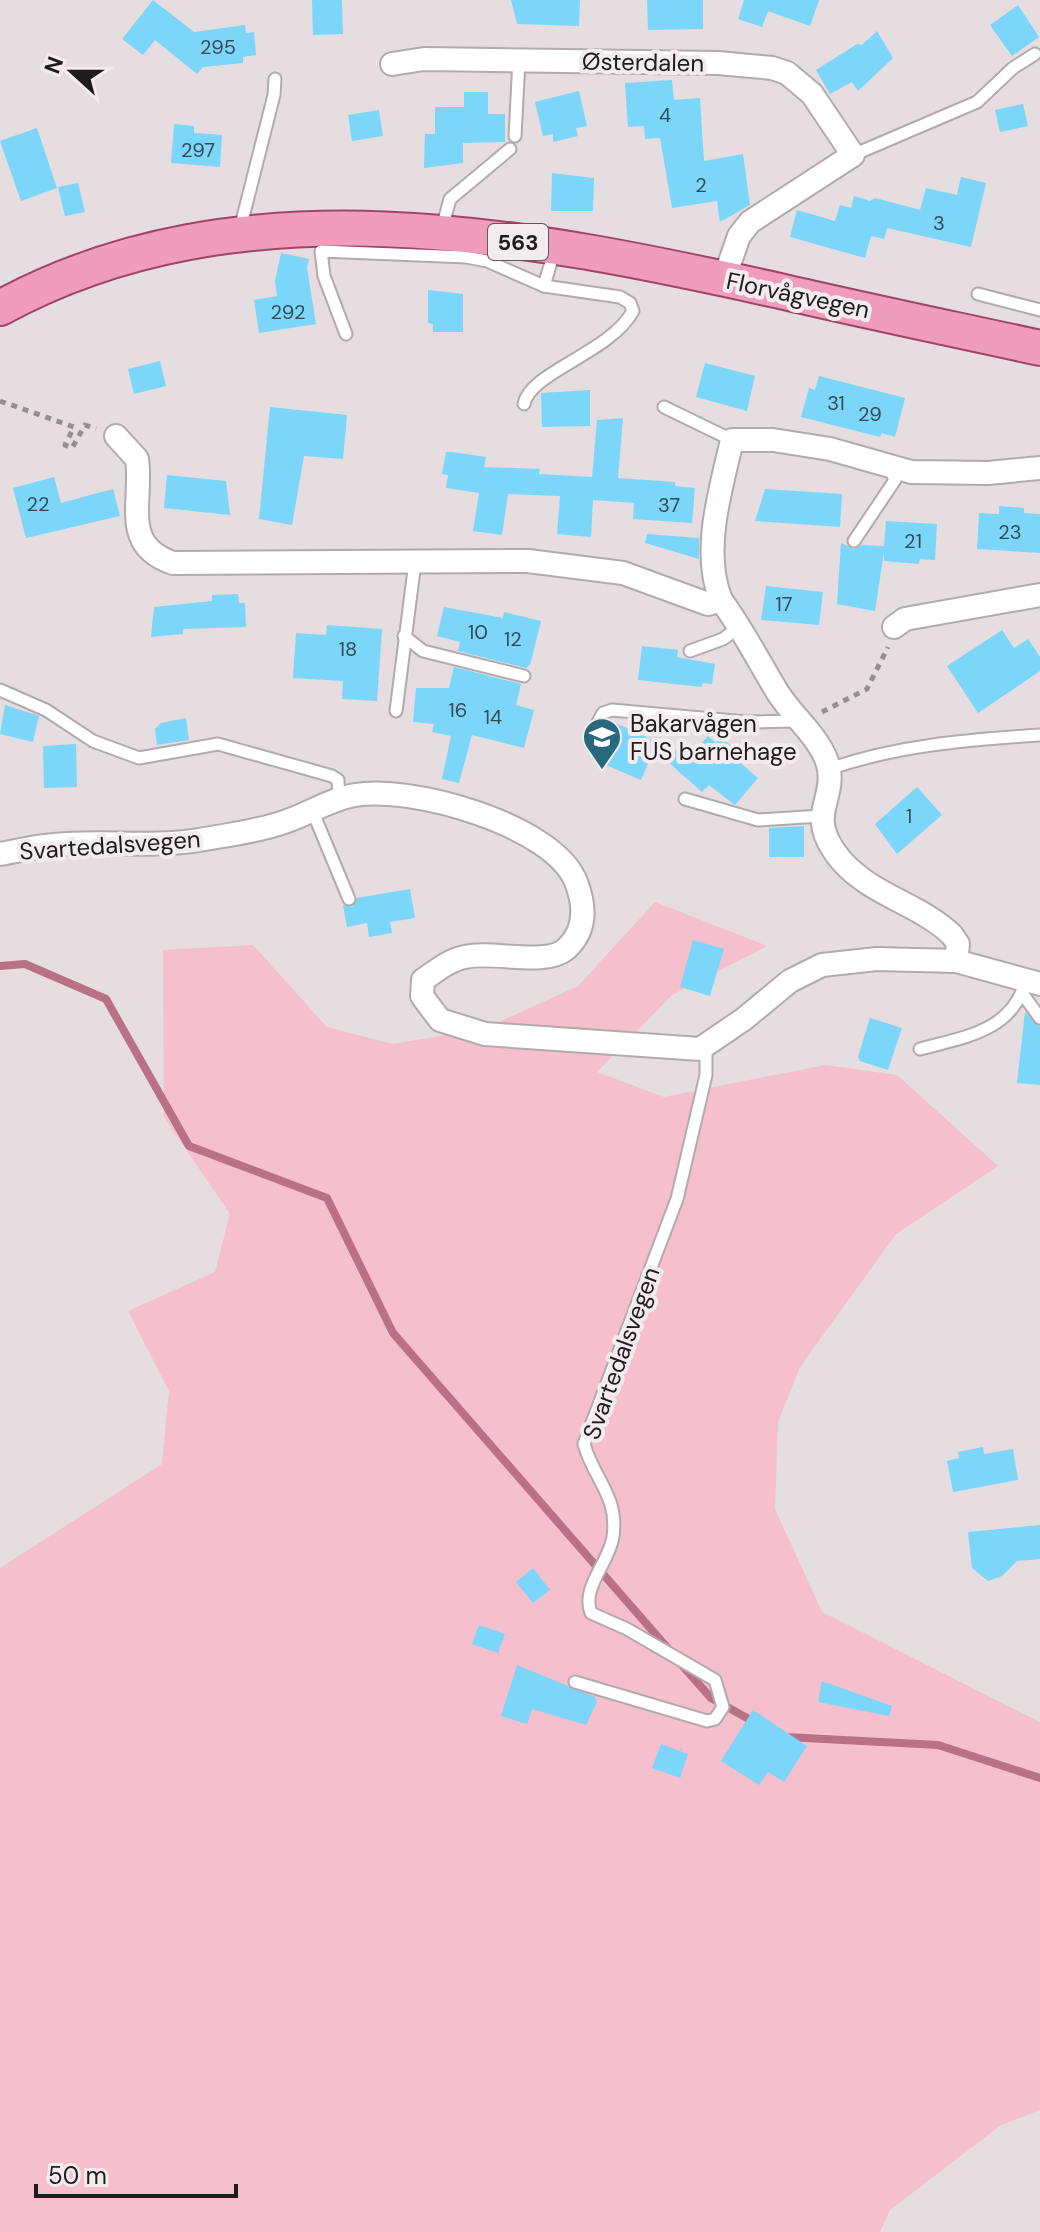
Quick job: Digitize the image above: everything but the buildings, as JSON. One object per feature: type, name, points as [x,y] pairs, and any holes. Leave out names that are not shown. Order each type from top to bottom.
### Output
[{"type":"main road","name":"Florvågvegen","points":[[0,308],[53,282],[109,261],[172,244],[238,233],[318,230],[442,233],[555,247],[724,279],[1040,348]]},
{"type":"street","name":"Østerdalen","points":[[392,64],[424,59],[519,60],[718,63],[772,68],[787,73],[812,94],[853,155]]},
{"type":"street","points":[[724,279],[739,236],[750,222],[853,155]]},
{"type":"street","points":[[116,436],[137,459],[138,534],[150,553],[160,559],[188,565],[528,561],[606,570],[647,579],[708,604],[721,600]]},
{"type":"street","points":[[956,961],[958,944],[952,935],[868,884],[850,869],[827,838],[821,816],[829,769],[819,747],[798,721],[721,600],[717,589],[714,522],[732,440],[773,440],[830,449],[890,469],[988,473],[1040,468]]},
{"type":"street","points":[[894,627],[905,619],[1040,595]]},
{"type":"street","name":"Svartedalsvegen","points":[[0,854],[54,845],[139,846],[197,840],[278,824],[356,795],[397,796],[466,811],[547,847],[563,860],[573,875],[584,911],[579,929],[566,949],[542,957],[484,954],[447,963],[423,980],[422,996],[440,1020],[499,1036],[661,1047],[706,1046]]},
{"type":"street","points":[[706,1046],[810,968],[877,959],[956,961],[1029,985]]},
{"type":"lane","points":[[853,155],[977,102],[1013,68],[1035,54]]},
{"type":"lane","points":[[515,136],[519,60]]},
{"type":"lane","points":[[238,233],[275,79]]},
{"type":"lane","points":[[442,233],[450,199],[510,149]]},
{"type":"lane","points":[[544,286],[555,247]]},
{"type":"lane","points":[[346,334],[324,276],[321,251],[466,257],[487,261],[544,286],[620,297],[630,303],[633,311],[626,323],[590,354],[531,387],[524,404]]},
{"type":"lane","points":[[978,294],[1040,310]]},
{"type":"lane","points":[[664,407],[732,440]]},
{"type":"lane","points":[[854,541],[895,480],[890,469]]},
{"type":"lane","points":[[396,711],[415,562]]},
{"type":"lane","points":[[690,651],[723,639],[740,626]]},
{"type":"lane","points":[[404,636],[423,651],[524,676]]},
{"type":"lane","points":[[0,690],[46,710],[93,741],[123,753],[139,758],[162,757],[218,744],[332,776],[338,780],[339,800]]},
{"type":"lane","points":[[597,724],[603,713],[612,710],[746,722],[798,721]]},
{"type":"lane","points":[[829,769],[862,757],[925,744],[1040,735]]},
{"type":"lane","points":[[685,799],[758,820],[821,816]]},
{"type":"lane","points":[[312,809],[349,899]]},
{"type":"lane","points":[[1029,985],[1040,1018]]},
{"type":"lane","points":[[920,1049],[987,1030],[1012,1012],[1029,985]]},
{"type":"lane","name":"Svartedalsvegen","points":[[575,1682],[707,1721],[715,1719],[723,1707],[715,1680],[627,1629],[591,1613],[587,1596],[613,1534],[611,1500],[588,1458],[584,1444],[677,1199],[706,1075],[706,1046]]},
{"type":"path","points":[[0,401],[74,427],[65,445],[72,448],[85,425],[116,436]]},
{"type":"path","points":[[798,721],[843,704],[867,689],[877,675],[894,627]]},
{"type":"shaded area","points":[[655,902],[767,946],[672,995],[597,1072],[664,1097],[825,1065],[897,1075],[998,1166],[896,1234],[800,1367],[778,1422],[775,1509],[822,1612],[1040,1722],[1040,2110],[1001,2125],[890,2210],[880,2232],[0,2232],[0,1568],[162,1464],[169,1391],[128,1311],[215,1272],[230,1214],[164,1117],[163,950],[253,945],[327,1027],[393,1044],[486,1028],[578,986]]},
{"type":"waterway","points":[[0,966],[25,964],[106,999],[189,1146],[327,1198],[393,1333],[671,1652]]},
{"type":"waterway","points":[[680,1663],[711,1698],[756,1723]]},
{"type":"waterway","points":[[786,1737],[938,1745],[1040,1778]]},
{"type":"place","name":"Bakarvågen FUS barnehage","points":[[602,771]]}]
